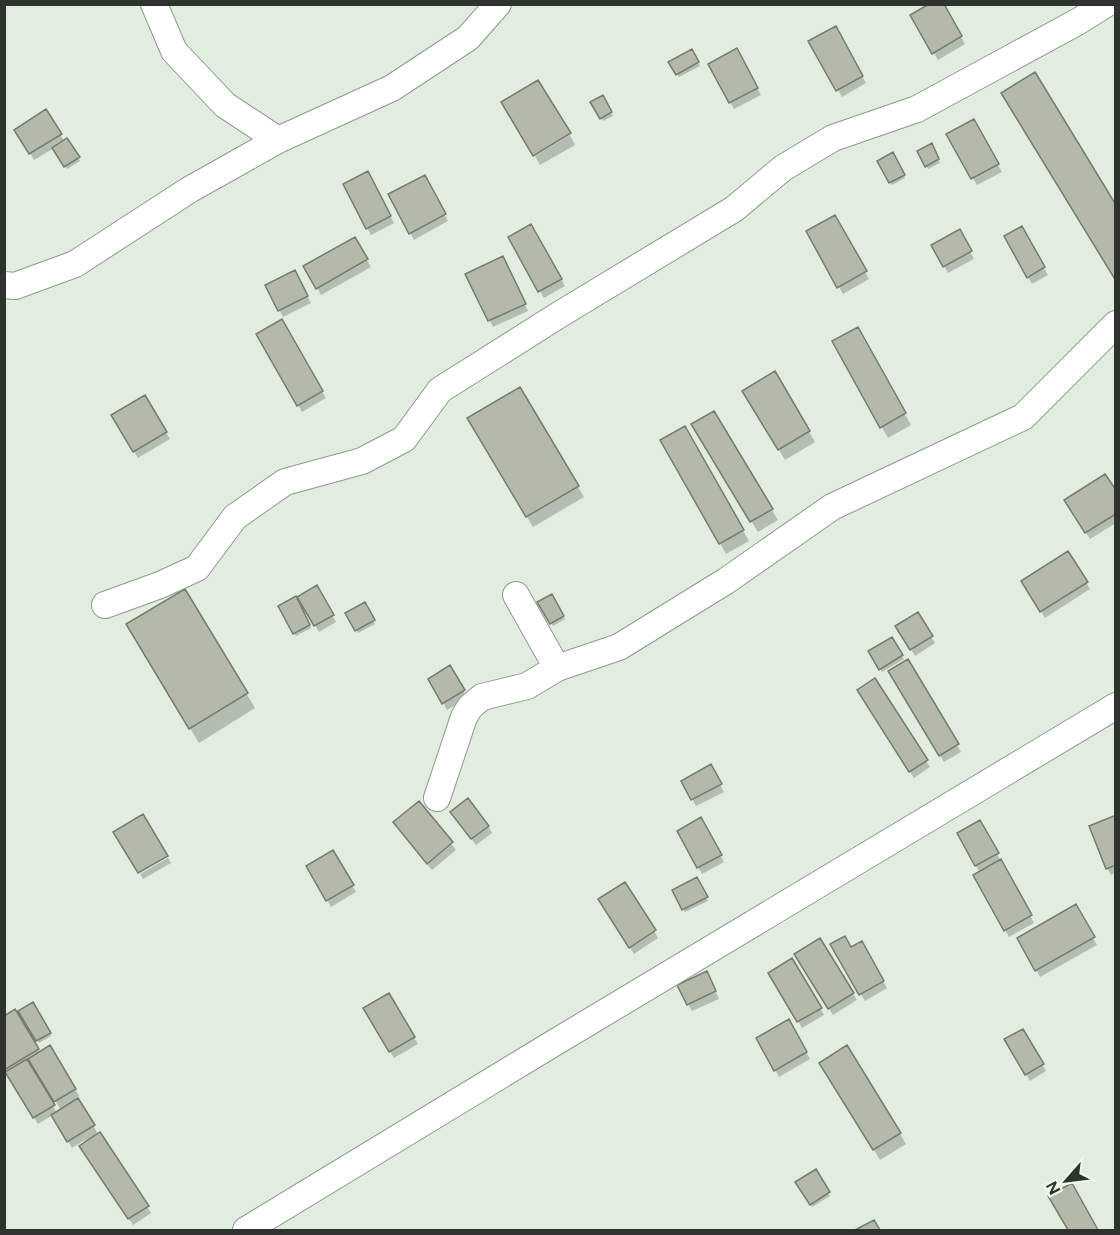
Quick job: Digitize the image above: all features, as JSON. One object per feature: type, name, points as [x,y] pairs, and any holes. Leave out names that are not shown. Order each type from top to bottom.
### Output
[{"type":"street","points":[[154,4],[174,51],[225,105],[278,140]]},
{"type":"street","points":[[4,285],[15,286],[75,264],[189,190],[278,140],[392,88],[468,38],[498,4]]},
{"type":"street","points":[[105,605],[160,585],[197,568],[235,517],[285,482],[362,461],[404,439],[440,390],[562,312],[734,209],[783,168],[833,138],[917,109],[1080,21],[1106,4]]},
{"type":"street","points":[[437,798],[464,717],[470,707],[482,697],[527,686],[557,669],[619,647],[726,581],[832,507],[1023,417],[1116,324]]},
{"type":"street","points":[[516,595],[557,669]]},
{"type":"street","points":[[246,1230],[1116,706]]},
{"type":"building","points":[[929,4],[944,4],[962,36],[932,54],[910,15]]},
{"type":"building","points":[[836,26],[863,76],[836,91],[808,41]]},
{"type":"building","points":[[737,48],[758,88],[729,103],[708,64]]},
{"type":"building","points":[[692,49],[699,62],[676,75],[668,62]]},
{"type":"building","points":[[1035,72],[1116,205],[1116,281],[1001,93]]},
{"type":"building","points":[[538,80],[571,133],[533,156],[501,102]]},
{"type":"building","points":[[603,95],[612,112],[600,119],[590,102]]},
{"type":"building","points":[[46,109],[62,134],[29,154],[14,130]]},
{"type":"building","points":[[974,119],[999,164],[971,179],[946,134]]},
{"type":"building","points":[[67,138],[80,157],[64,167],[52,148]]},
{"type":"building","points":[[932,143],[939,159],[925,167],[917,151]]},
{"type":"building","points":[[893,152],[905,175],[889,183],[877,161]]},
{"type":"building","points":[[368,171],[391,216],[366,229],[343,184]]},
{"type":"building","points":[[425,175],[446,214],[409,234],[388,194]]},
{"type":"building","points":[[835,215],[867,271],[837,288],[806,231]]},
{"type":"building","points":[[531,224],[562,279],[538,292],[508,237]]},
{"type":"building","points":[[1022,226],[1045,267],[1027,278],[1004,236]]},
{"type":"building","points":[[960,229],[972,251],[943,267],[931,245]]},
{"type":"building","points":[[355,237],[368,259],[316,289],[303,266]]},
{"type":"building","points":[[503,256],[526,304],[488,321],[465,274]]},
{"type":"building","points":[[295,270],[308,296],[278,311],[265,285]]},
{"type":"building","points":[[282,319],[323,391],[297,406],[256,334]]},
{"type":"building","points":[[858,327],[906,413],[880,428],[832,341]]},
{"type":"building","points":[[775,371],[810,431],[778,450],[742,391]]},
{"type":"building","points":[[520,387],[579,486],[526,517],[467,418]]},
{"type":"building","points":[[145,395],[167,432],[133,452],[111,415]]},
{"type":"building","points":[[714,411],[773,509],[750,522],[691,424]]},
{"type":"building","points":[[685,426],[744,530],[719,544],[660,440]]},
{"type":"building","points":[[1105,474],[1116,490],[1116,514],[1085,533],[1064,500]]},
{"type":"building","points":[[1068,551],[1088,582],[1040,612],[1021,581]]},
{"type":"building","points":[[317,585],[334,615],[314,626],[297,597]]},
{"type":"building","points":[[185,589],[248,693],[189,729],[126,624]]},
{"type":"building","points":[[552,594],[564,616],[550,624],[537,602]]},
{"type":"building","points":[[296,596],[310,625],[293,634],[278,606]]},
{"type":"building","points":[[365,602],[375,620],[355,631],[345,613]]},
{"type":"building","points":[[918,612],[933,636],[910,650],[895,626]]},
{"type":"building","points":[[892,637],[903,655],[879,670],[868,651]]},
{"type":"building","points":[[908,659],[959,744],[939,756],[888,671]]},
{"type":"building","points":[[450,665],[465,690],[442,704],[428,679]]},
{"type":"building","points":[[875,678],[928,760],[909,772],[857,690]]},
{"type":"building","points":[[711,764],[722,784],[691,800],[681,781]]},
{"type":"building","points":[[468,798],[489,826],[471,839],[450,812]]},
{"type":"building","points":[[419,801],[453,842],[427,864],[393,822]]},
{"type":"building","points":[[143,814],[168,856],[138,873],[113,832]]},
{"type":"building","points":[[1116,815],[1116,865],[1106,869],[1089,826]]},
{"type":"building","points":[[701,817],[722,855],[697,868],[677,831]]},
{"type":"building","points":[[980,820],[999,853],[975,866],[957,833]]},
{"type":"building","points":[[333,850],[354,885],[326,901],[306,866]]},
{"type":"building","points":[[1001,859],[1032,915],[1004,931],[973,875]]},
{"type":"building","points":[[697,877],[708,897],[682,910],[672,890]]},
{"type":"building","points":[[625,882],[656,930],[629,948],[598,899]]},
{"type":"building","points":[[1076,904],[1095,937],[1035,971],[1017,938]]},
{"type":"building","points":[[845,936],[851,947],[862,941],[884,981],[859,995],[830,944]]},
{"type":"building","points":[[820,938],[854,993],[828,1009],[794,954]]},
{"type":"building","points":[[792,958],[822,1008],[797,1022],[768,973]]},
{"type":"building","points":[[707,971],[716,991],[687,1005],[677,985]]},
{"type":"building","points":[[389,993],[415,1037],[389,1052],[363,1008]]},
{"type":"building","points":[[33,1002],[51,1033],[36,1041],[18,1011]]},
{"type":"building","points":[[15,1009],[39,1049],[4,1070],[4,1016]]},
{"type":"building","points":[[789,1019],[807,1052],[774,1071],[756,1038]]},
{"type":"building","points":[[1023,1029],[1044,1064],[1025,1075],[1004,1039]]},
{"type":"building","points":[[50,1045],[76,1089],[54,1102],[28,1059]]},
{"type":"building","points":[[847,1045],[901,1133],[873,1150],[819,1063]]},
{"type":"building","points":[[27,1059],[55,1105],[33,1118],[5,1072]]},
{"type":"building","points":[[78,1098],[95,1125],[67,1142],[51,1115]]},
{"type":"building","points":[[100,1132],[149,1206],[128,1219],[79,1146]]},
{"type":"building","points":[[816,1169],[830,1192],[810,1205],[795,1182]]},
{"type":"building","points":[[1072,1183],[1098,1230],[1068,1230],[1048,1196]]},
{"type":"building","points":[[874,1220],[880,1230],[855,1230]]}]
